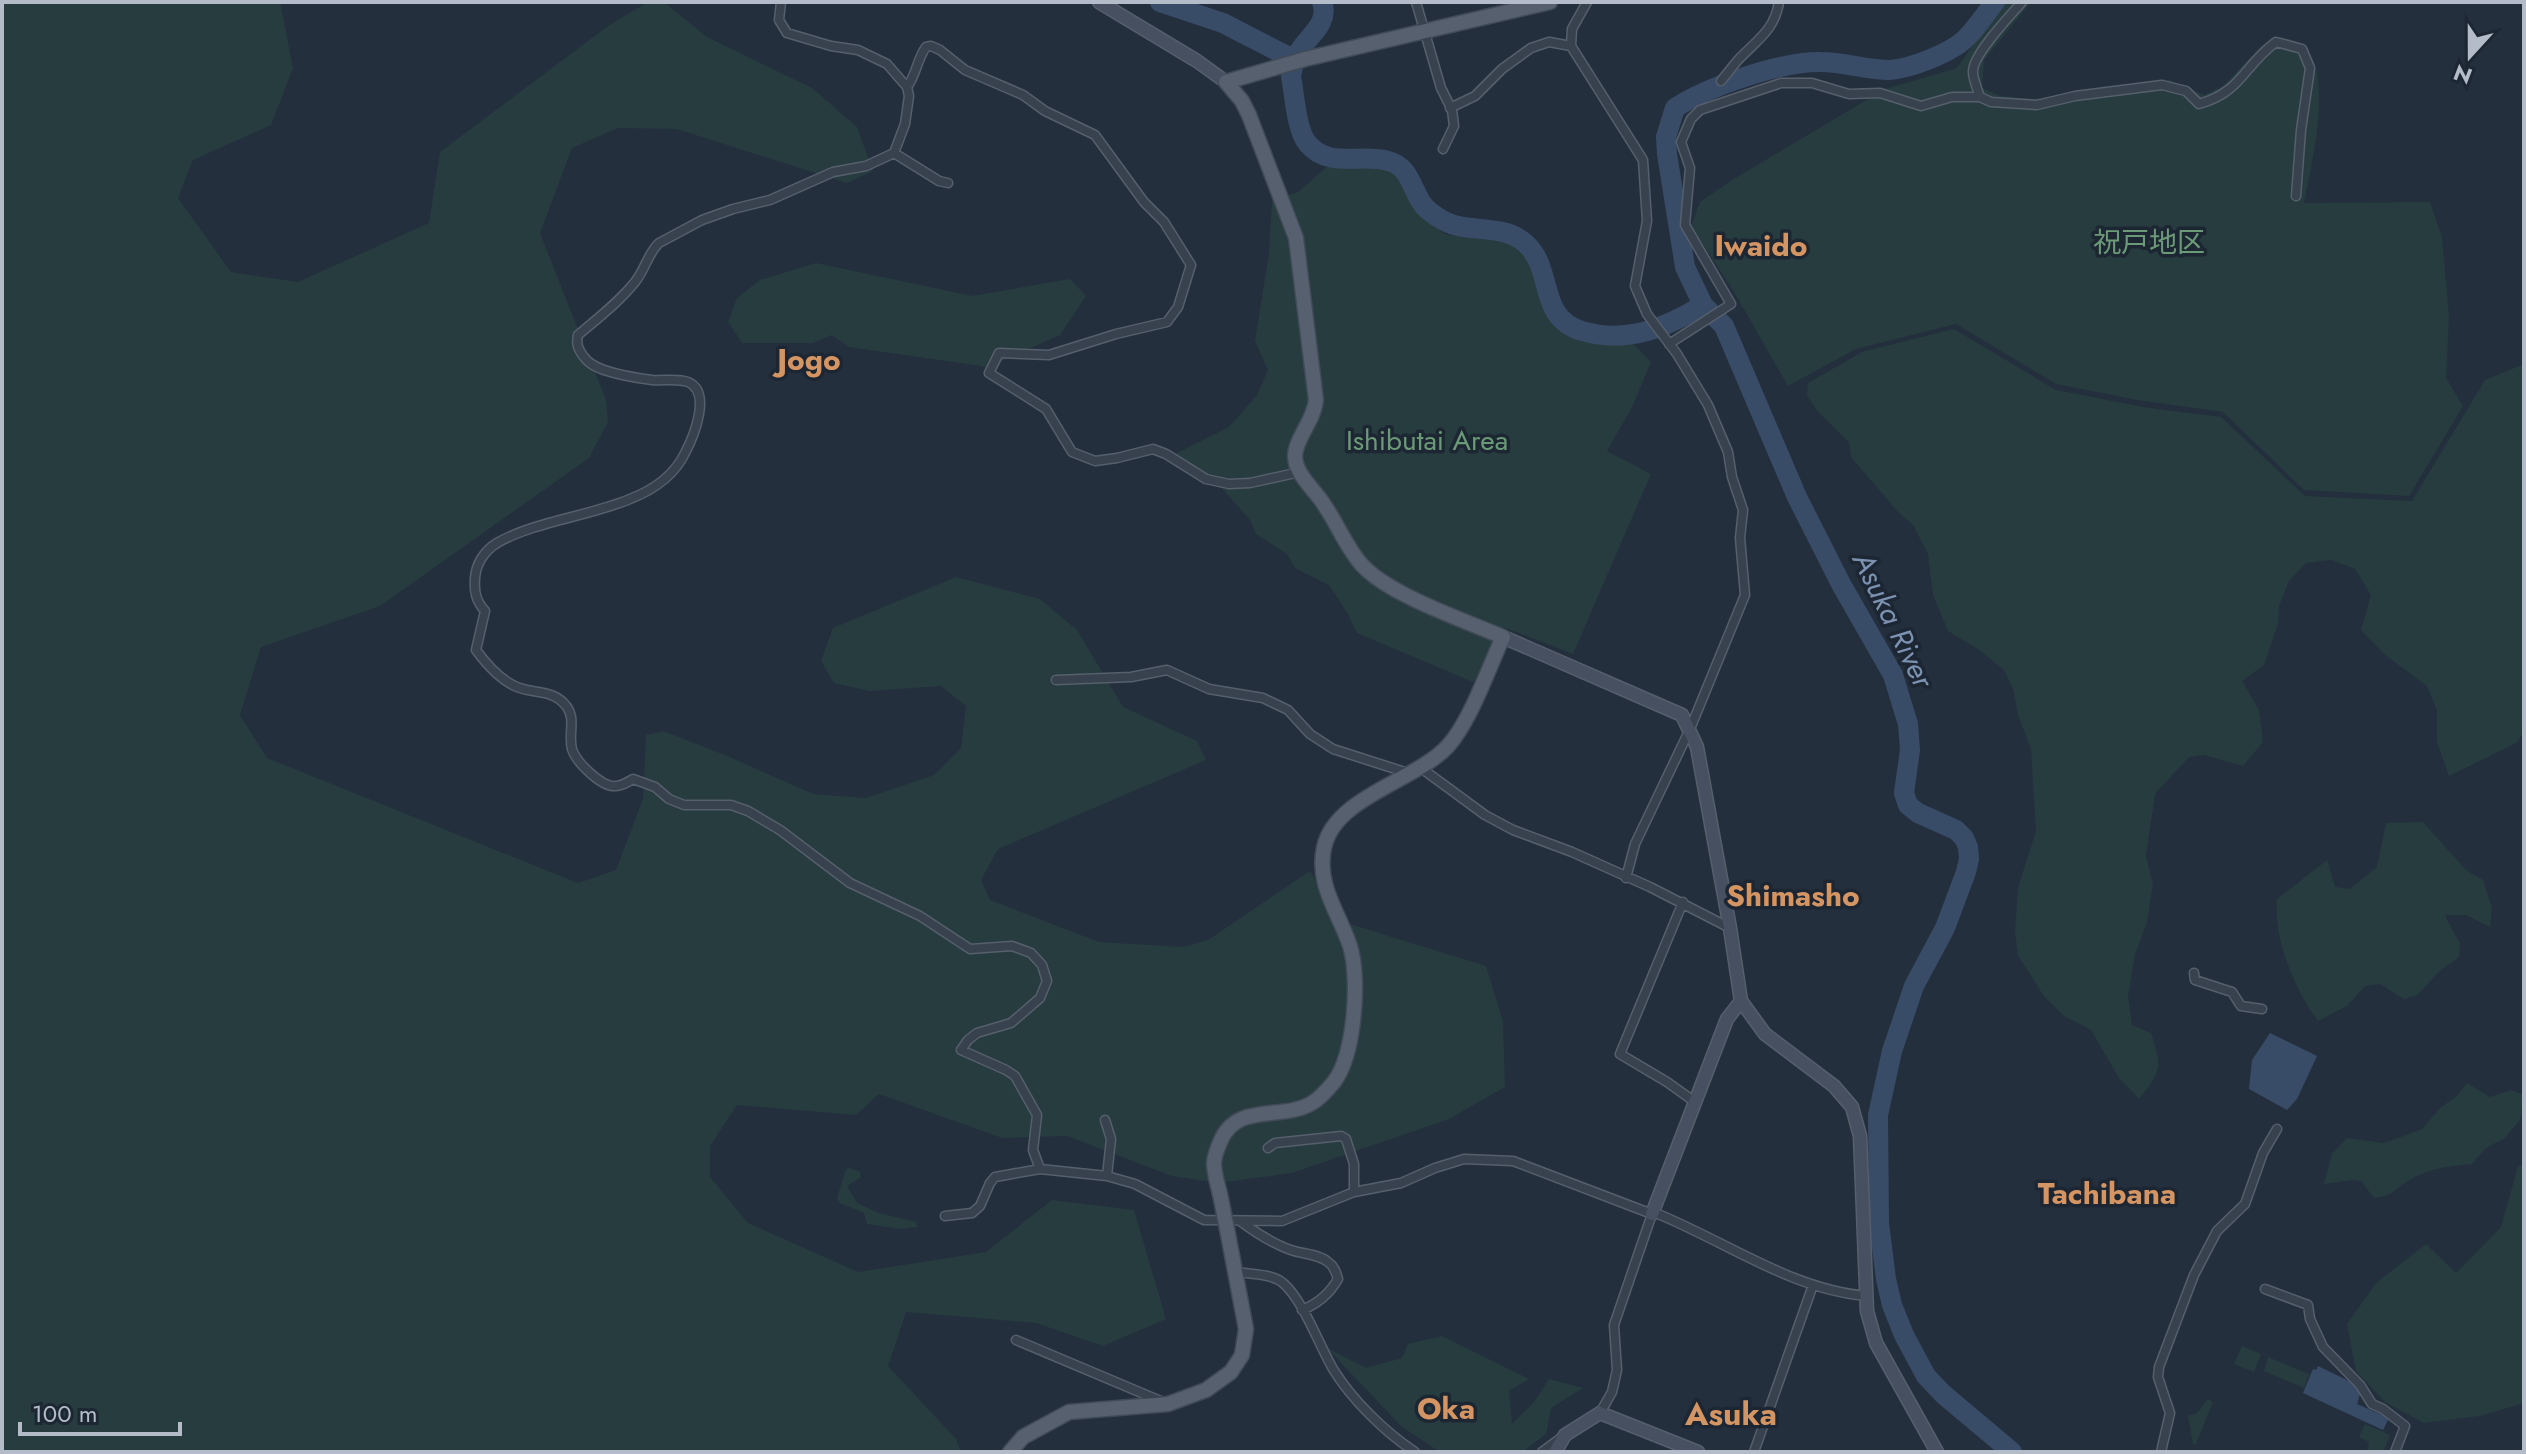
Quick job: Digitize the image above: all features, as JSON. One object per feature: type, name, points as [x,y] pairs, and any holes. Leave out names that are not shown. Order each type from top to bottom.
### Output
[{"type":"main road","points":[[1099,2],[1226,82],[1249,115],[1291,221],[1300,255],[1316,394],[1312,418],[1296,447],[1296,463],[1355,557],[1373,576],[1398,591],[1682,715],[1697,747],[1741,1001],[1765,1034],[1834,1086],[1852,1107],[1860,1136],[1867,1311],[1876,1343],[1937,1452]]},
{"type":"main road","points":[[1226,82],[1305,59],[1550,2]]},
{"type":"main road","points":[[1010,1452],[1023,1437],[1069,1412],[1168,1404],[1206,1390],[1231,1372],[1242,1355],[1246,1329],[1236,1272],[1233,1225],[1221,1199],[1214,1162],[1224,1134],[1232,1124],[1248,1115],[1283,1112],[1312,1103],[1334,1082],[1343,1065],[1354,1018],[1354,990],[1350,947],[1326,892],[1324,847],[1331,831],[1349,809],[1415,770],[1448,746],[1503,637]]},
{"type":"main road","points":[[1652,1213],[1727,1019],[1741,1001]]},
{"type":"main road","points":[[1555,1452],[1565,1435],[1600,1413],[1698,1452]]},
{"type":"street","points":[[781,2],[779,20],[787,33],[858,50],[881,59],[907,87],[909,110],[894,153],[866,166],[833,172],[770,200],[702,220],[659,243],[653,248],[641,275],[624,296],[578,335],[578,349],[595,367],[651,380],[683,381],[697,388],[700,406],[696,426],[685,454],[658,485],[613,505],[516,535],[495,544],[481,558],[475,579],[476,600],[485,611],[476,650],[504,680],[518,688],[554,695],[567,707],[572,721],[572,748],[581,766],[607,786],[618,786],[633,779],[655,787],[669,799],[684,805],[731,805],[748,811],[780,830],[850,883],[920,916],[970,949],[1012,946],[1031,953],[1042,965],[1047,981],[1040,998],[1011,1023],[977,1033],[961,1050],[1015,1076],[1037,1115],[1033,1150],[1040,1169]]},
{"type":"street","points":[[1416,2],[1454,126],[1443,149]]},
{"type":"street","points":[[1587,2],[1572,29],[1571,46],[1643,160],[1647,221],[1635,286],[1647,314],[1708,405],[1728,452],[1743,510],[1740,538],[1745,595],[1690,729],[1635,844],[1626,878]]},
{"type":"street","points":[[1721,81],[1767,33],[1777,16],[1779,2]]},
{"type":"street","points":[[1980,97],[1972,70],[1993,35],[2022,2]]},
{"type":"street","points":[[1450,108],[1475,96],[1502,69],[1531,48],[1549,42],[1571,46]]},
{"type":"street","points":[[1669,344],[1731,304],[1685,225],[1690,168],[1681,142],[1691,119],[1700,110],[1781,83],[1812,83],[1849,94],[1880,93],[1921,106],[1952,97],[1980,97],[1991,102],[2037,105],[2075,96],[2162,85],[2186,91],[2199,104],[2226,93],[2239,83],[2259,56],[2276,42],[2302,49],[2310,68],[2296,196]]},
{"type":"street","points":[[907,87],[919,58],[926,47],[931,46],[948,55],[965,70],[1023,95],[1045,111],[1095,135],[1144,202],[1164,222],[1191,265],[1178,307],[1167,322],[1049,355],[999,353],[989,373],[1046,409],[1072,452],[1095,461],[1153,449],[1206,479],[1229,484],[1250,483],[1300,472]]},
{"type":"street","points":[[894,153],[939,181],[948,183]]},
{"type":"street","points":[[1056,680],[1131,677],[1167,670],[1209,689],[1263,698],[1288,710],[1310,734],[1333,749],[1415,770],[1485,815],[1683,902],[1730,928]]},
{"type":"street","points":[[1683,902],[1620,1054],[1695,1102]]},
{"type":"street","points":[[2194,973],[2195,980],[2232,992],[2241,1006],[2262,1009]]},
{"type":"street","points":[[1105,1120],[1111,1139],[1107,1176]]},
{"type":"street","points":[[2161,1452],[2170,1413],[2158,1377],[2159,1367],[2194,1275],[2217,1231],[2245,1204],[2263,1153],[2277,1129]]},
{"type":"street","points":[[1268,1148],[1275,1143],[1341,1136],[1346,1139],[1354,1164],[1354,1192]]},
{"type":"street","points":[[1233,1225],[1282,1221],[1354,1192],[1401,1183],[1464,1159],[1513,1161],[1686,1225],[1813,1285],[1867,1296]]},
{"type":"street","points":[[945,1216],[972,1213],[980,1206],[995,1177],[1040,1169],[1107,1176],[1135,1184],[1204,1220],[1253,1231],[1288,1250],[1329,1262],[1338,1279],[1315,1305],[1302,1310]]},
{"type":"street","points":[[1600,1413],[1612,1392],[1617,1370],[1614,1325],[1652,1213]]},
{"type":"street","points":[[1236,1272],[1282,1281],[1295,1297],[1335,1372],[1378,1421],[1415,1452]]},
{"type":"street","points":[[1754,1452],[1813,1285]]},
{"type":"street","points":[[2265,1289],[2308,1305],[2310,1319],[2323,1347],[2360,1385],[2372,1404],[2405,1426],[2395,1452]]},
{"type":"street","points":[[1016,1340],[1168,1404]]},
{"type":"street","points":[[1542,1452],[1565,1435]]},
{"type":"green space","points":[[2,2],[280,2],[293,68],[271,125],[193,160],[178,198],[231,272],[298,282],[429,223],[440,152],[608,26],[648,2],[664,2],[707,37],[812,88],[857,127],[873,171],[847,183],[677,129],[618,128],[572,148],[540,233],[606,400],[608,422],[589,458],[380,606],[261,647],[240,715],[267,758],[578,883],[616,870],[643,799],[646,735],[663,731],[813,794],[866,798],[934,775],[961,748],[966,706],[941,686],[869,691],[834,683],[821,661],[833,628],[956,577],[1040,599],[1077,630],[1123,707],[1197,741],[1206,760],[998,849],[981,880],[990,900],[1099,942],[1183,947],[1208,940],[1310,871],[1340,921],[1486,966],[1503,1021],[1505,1087],[1449,1119],[1292,1173],[1218,1183],[1172,1176],[1067,1136],[1002,1138],[879,1094],[856,1115],[737,1105],[710,1146],[710,1177],[748,1223],[858,1272],[986,1252],[1052,1200],[1134,1210],[1166,1319],[1103,1346],[1036,1323],[906,1312],[888,1366],[956,1439],[961,1452],[2,1452]]},
{"type":"green space","name":"祝戸地区","points":[[2003,2],[2031,2],[1984,60],[1982,88],[2000,96],[2032,99],[2170,80],[2204,95],[2223,86],[2261,46],[2281,37],[2304,46],[2313,59],[2319,98],[2315,145],[2304,203],[2430,202],[2442,237],[2449,317],[2446,378],[2463,406],[2409,496],[2304,490],[2223,412],[2056,384],[1956,324],[1856,349],[1788,386],[1734,292],[1691,226],[1700,202],[1885,89],[1957,68]]},
{"type":"green space","name":"Ishibutai Area","points":[[1330,164],[1350,167],[1382,164],[1402,172],[1420,208],[1440,231],[1448,235],[1497,236],[1519,244],[1531,258],[1546,305],[1560,326],[1593,339],[1629,340],[1651,362],[1633,405],[1607,451],[1651,474],[1573,654],[1503,627],[1481,673],[1473,682],[1357,633],[1329,585],[1295,568],[1287,554],[1256,534],[1250,520],[1220,486],[1173,455],[1229,427],[1257,395],[1268,370],[1255,341],[1269,253],[1272,201],[1298,192]]},
{"type":"green space","points":[[816,263],[972,296],[1070,279],[1086,296],[1060,335],[988,367],[849,347],[832,335],[812,343],[742,343],[728,322],[737,298],[760,280]]},
{"type":"green space","points":[[1954,329],[2056,390],[2149,408],[2221,417],[2305,496],[2412,501],[2485,380],[2524,364],[2524,730],[2518,742],[2449,776],[2437,742],[2437,711],[2427,686],[2384,654],[2361,630],[2371,595],[2355,569],[2331,560],[2306,563],[2289,581],[2279,606],[2278,624],[2264,665],[2242,681],[2259,710],[2263,742],[2243,766],[2204,755],[2189,757],[2155,794],[2146,856],[2153,884],[2147,923],[2135,954],[2128,996],[2132,1025],[2151,1033],[2158,1068],[2139,1099],[2119,1078],[2091,1030],[2064,1016],[2043,995],[2018,955],[2015,932],[2018,888],[2036,831],[2031,749],[2018,715],[2013,688],[2004,670],[1948,631],[1933,595],[1928,554],[1913,525],[1851,457],[1849,442],[1818,412],[1807,396],[1808,383],[1862,352]]},
{"type":"green space","points":[[2423,822],[2466,870],[2483,880],[2492,908],[2490,927],[2466,915],[2445,915],[2460,944],[2459,957],[2441,970],[2417,995],[2404,999],[2380,984],[2365,986],[2347,1006],[2318,1021],[2287,963],[2278,931],[2277,899],[2327,860],[2335,887],[2350,889],[2377,867],[2386,823]]},
{"type":"green space","points":[[2467,1083],[2490,1097],[2511,1090],[2524,1095],[2520,1120],[2505,1138],[2486,1148],[2472,1164],[2431,1170],[2389,1194],[2374,1198],[2361,1181],[2324,1184],[2332,1154],[2347,1138],[2384,1143],[2422,1129]]},
{"type":"green space","points":[[2524,1165],[2524,1403],[2480,1416],[2424,1423],[2385,1402],[2356,1371],[2347,1324],[2376,1283],[2426,1244],[2456,1273],[2501,1227],[2518,1166]]},
{"type":"green space","points":[[846,1169],[860,1172],[861,1177],[847,1186],[857,1203],[879,1213],[916,1222],[917,1227],[900,1229],[867,1224],[864,1213],[840,1203],[837,1198]]},
{"type":"green space","points":[[1442,1336],[1529,1379],[1509,1391],[1512,1424],[1535,1401],[1549,1379],[1583,1388],[1551,1408],[1546,1434],[1522,1452],[1440,1452],[1401,1426],[1327,1348],[1366,1368],[1402,1358],[1408,1344]]},
{"type":"green space","points":[[2242,1346],[2261,1354],[2254,1372],[2234,1364]]},
{"type":"green space","points":[[2268,1357],[2309,1374],[2304,1388],[2264,1371]]},
{"type":"green space","points":[[2208,1399],[2213,1402],[2196,1444],[2193,1444],[2188,1416],[2197,1413]]},
{"type":"green space","points":[[2365,1424],[2390,1435],[2383,1452],[2368,1450],[2369,1442],[2359,1437]]},
{"type":"water","points":[[2270,1033],[2317,1056],[2297,1099],[2287,1110],[2249,1089],[2252,1060]]},
{"type":"water","points":[[2318,1366],[2355,1384],[2360,1394],[2357,1404],[2389,1418],[2383,1430],[2303,1393],[2313,1369],[2316,1370]]},
{"type":"waterway","points":[[1160,2],[1223,23],[1287,56],[1303,137],[1316,152],[1336,158],[1378,159],[1395,164],[1405,172],[1423,205],[1431,213],[1454,225],[1506,233],[1525,243],[1540,266],[1552,304],[1568,324],[1598,335],[1630,335],[1675,321],[1703,305]]},
{"type":"waterway","points":[[1292,72],[1299,52],[1323,18],[1322,2]]},
{"type":"waterway","name":"Asuka River","points":[[1995,2],[1961,42],[1931,59],[1889,70],[1838,63],[1805,63],[1745,77],[1675,108],[1666,137],[1685,267],[1703,305],[1724,326],[1797,497],[1841,584],[1893,675],[1908,724],[1910,750],[1904,793],[1908,805],[1918,813],[1956,830],[1968,847],[1966,872],[1945,928],[1914,986],[1892,1051],[1878,1115],[1879,1223],[1892,1305],[1926,1376],[2012,1452]]},
{"type":"district","name":"Iwaido","points":[[1761,246]]},
{"type":"district","name":"Jogo","points":[[809,360]]},
{"type":"district","name":"Shimasho","points":[[1793,896]]},
{"type":"district","name":"Tachibana","points":[[2107,1194]]},
{"type":"district","name":"Oka","points":[[1446,1409]]},
{"type":"district","name":"Asuka","points":[[1731,1414]]}]
